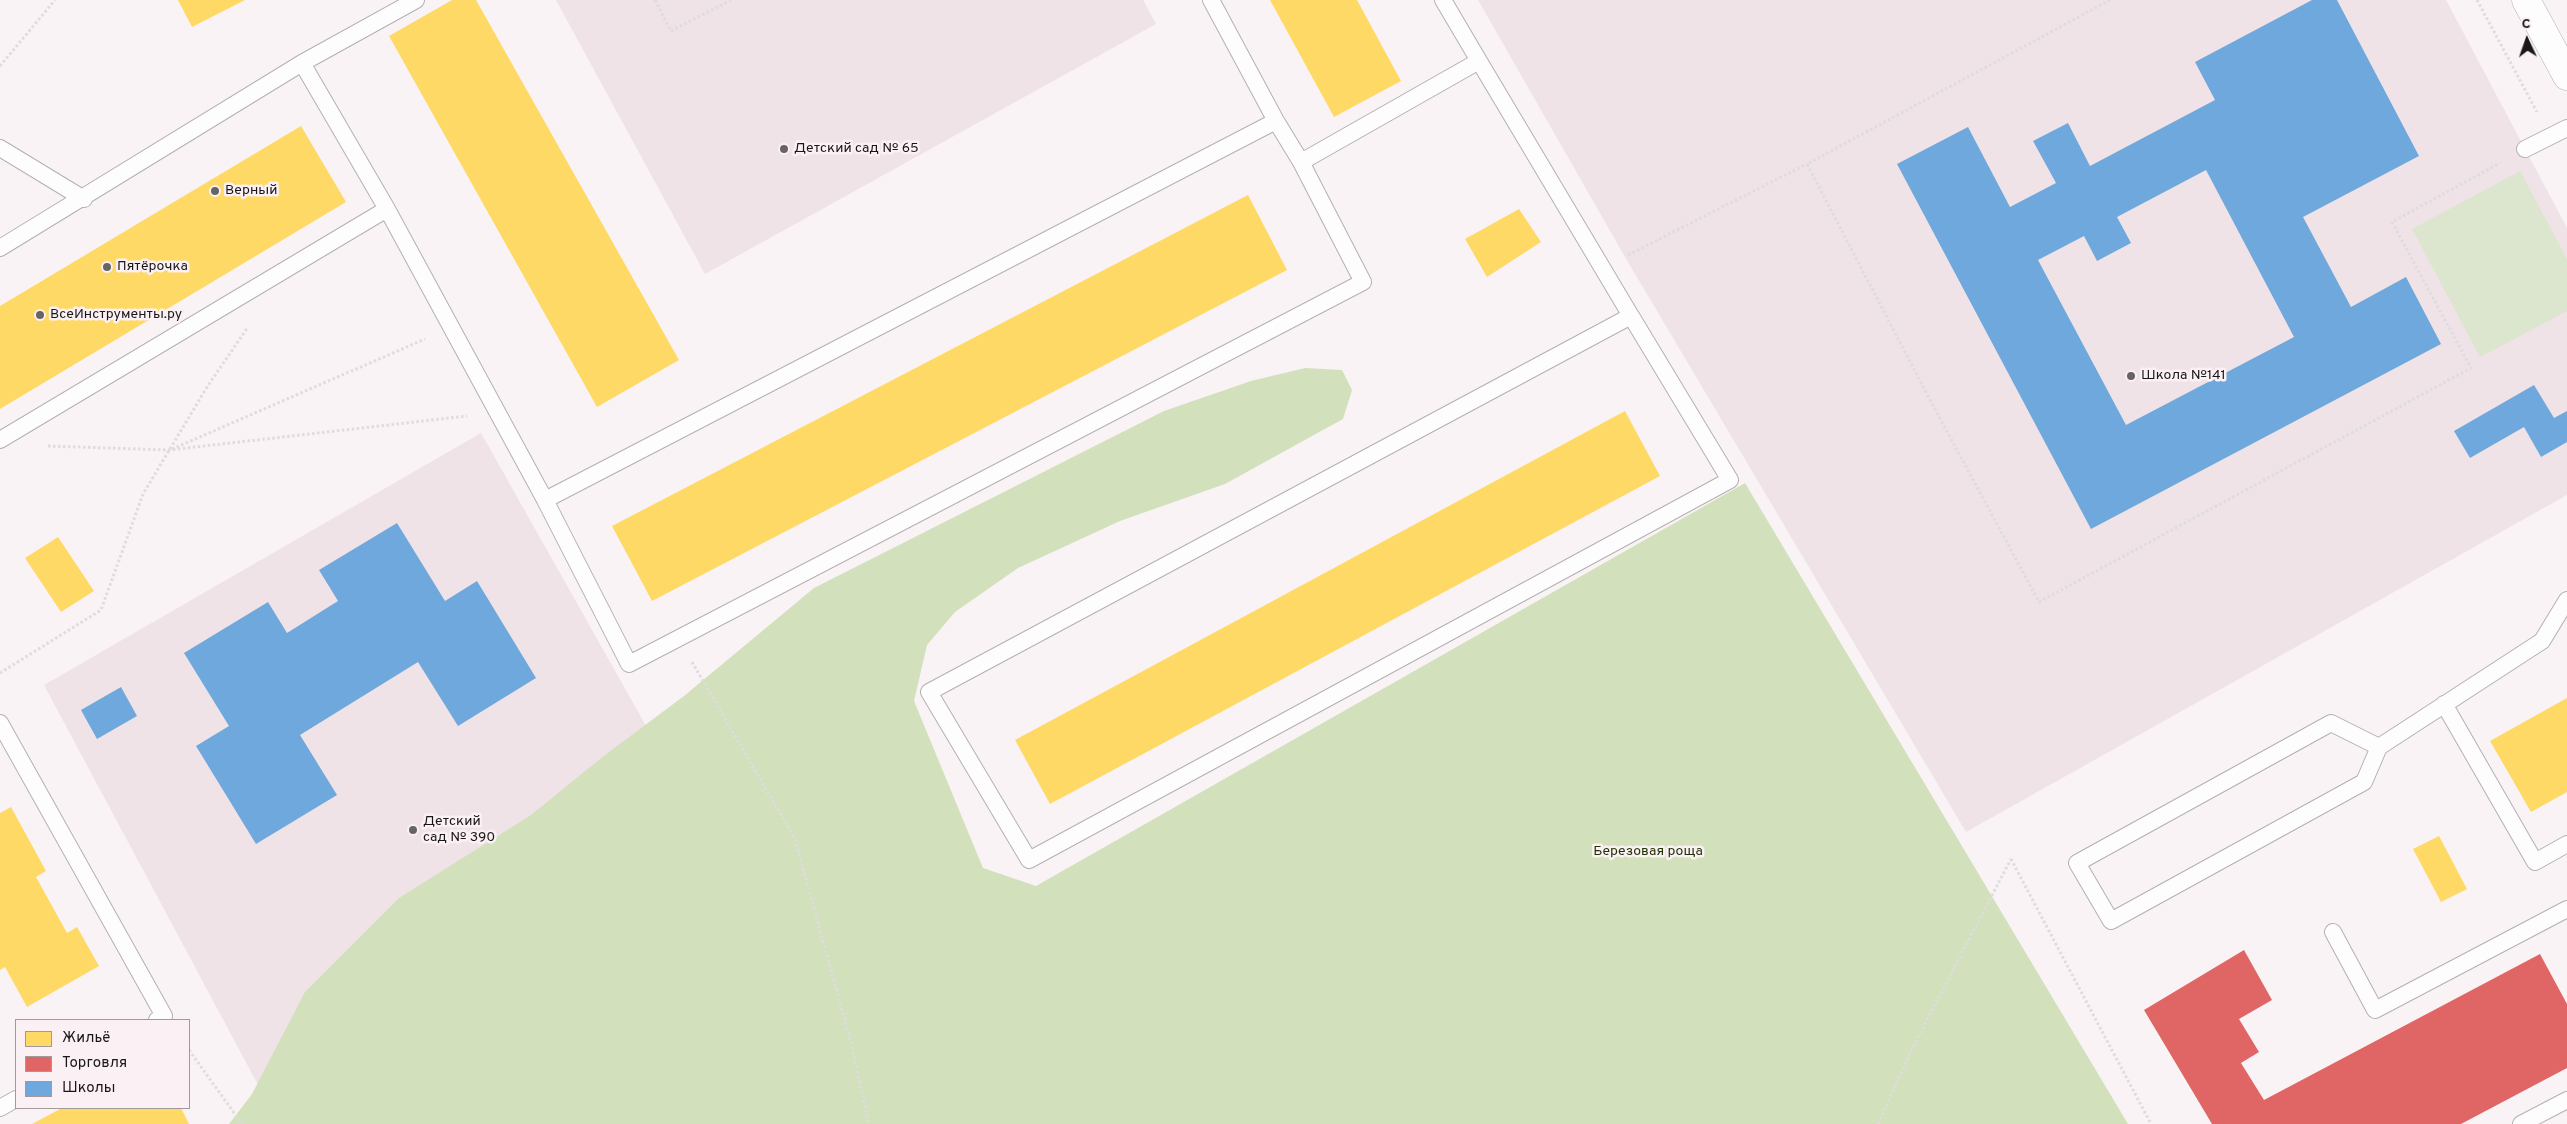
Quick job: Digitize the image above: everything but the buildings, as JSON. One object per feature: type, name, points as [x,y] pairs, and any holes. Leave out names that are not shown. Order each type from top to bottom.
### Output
[{"type":"street","points":[[2526,0],[2567,76]]},
{"type":"lane","points":[[0,248],[302,63],[416,0]]},
{"type":"lane","points":[[302,63],[387,209],[545,500],[629,664],[1363,282],[1301,162],[1276,121],[1211,0]]},
{"type":"lane","points":[[1443,0],[1730,480],[1029,860],[929,692],[1631,316]]},
{"type":"lane","points":[[1301,162],[1479,61]]},
{"type":"lane","points":[[545,500],[1276,121]]},
{"type":"lane","points":[[2525,149],[2567,128]]},
{"type":"lane","points":[[0,148],[84,198]]},
{"type":"lane","points":[[0,440],[387,209]]},
{"type":"lane","points":[[2379,747],[2331,723],[2077,863],[2111,921],[2364,782],[2379,747],[2542,641],[2567,600]]},
{"type":"lane","points":[[2444,704],[2535,862],[2567,844]]},
{"type":"lane","points":[[0,723],[164,1016],[159,1019]]},
{"type":"lane","points":[[2334,932],[2375,1010],[2567,909]]},
{"type":"lane","points":[[0,1108],[15,1100]]},
{"type":"lane","points":[[2521,1124],[2567,1100]]},
{"type":"path","points":[[0,66],[55,0]]},
{"type":"path","points":[[655,0],[671,31],[730,0]]},
{"type":"path","points":[[1648,244],[1807,164],[2110,0]]},
{"type":"path","points":[[2477,0],[2551,137]]},
{"type":"path","points":[[1807,164],[1929,398],[2039,602],[2471,368],[2392,222],[2525,149]]},
{"type":"path","points":[[0,673],[101,610],[142,494],[207,387],[250,324]]},
{"type":"path","points":[[169,450],[451,327]]},
{"type":"path","points":[[40,445],[169,450],[497,412]]},
{"type":"path","points":[[678,638],[795,838],[851,1043],[870,1124]]},
{"type":"path","points":[[1878,1124],[1914,1046],[2011,859],[2151,1124]]},
{"type":"path","points":[[190,1051],[242,1124]]},
{"type":"shaded area","name":"Детский сад № 65","points":[[556,0],[1143,0],[1156,24],[705,274]]},
{"type":"shaded area","name":"Школа №141","points":[[1478,0],[2446,0],[2567,228],[2567,495],[1966,832],[1625,257]]},
{"type":"shaded area","name":"Детский сад № 390","points":[[481,433],[787,976],[279,1124],[44,685]]},
{"type":"green space","points":[[2520,171],[2567,259],[2567,311],[2480,357],[2412,229]]},
{"type":"green space","name":"Березовая роща","points":[[1305,368],[1342,370],[1352,390],[1343,419],[1225,484],[1120,521],[1018,568],[955,612],[927,645],[914,701],[983,868],[1036,886],[1745,483],[2128,1124],[229,1124],[252,1094],[305,992],[399,898],[531,815],[605,755],[684,696],[814,588],[1164,411],[1251,381]]},
{"type":"place","name":"Детский сад № 65","points":[[784,149]]},
{"type":"place","name":"Верный","points":[[215,191]]},
{"type":"place","name":"Пятёрочка","points":[[107,267]]},
{"type":"place","name":"ВсеИнструменты.ру","points":[[40,315]]},
{"type":"place","name":"Школа №141","points":[[2131,376]]},
{"type":"place","name":"Детский сад № 390","points":[[413,830]]}]
